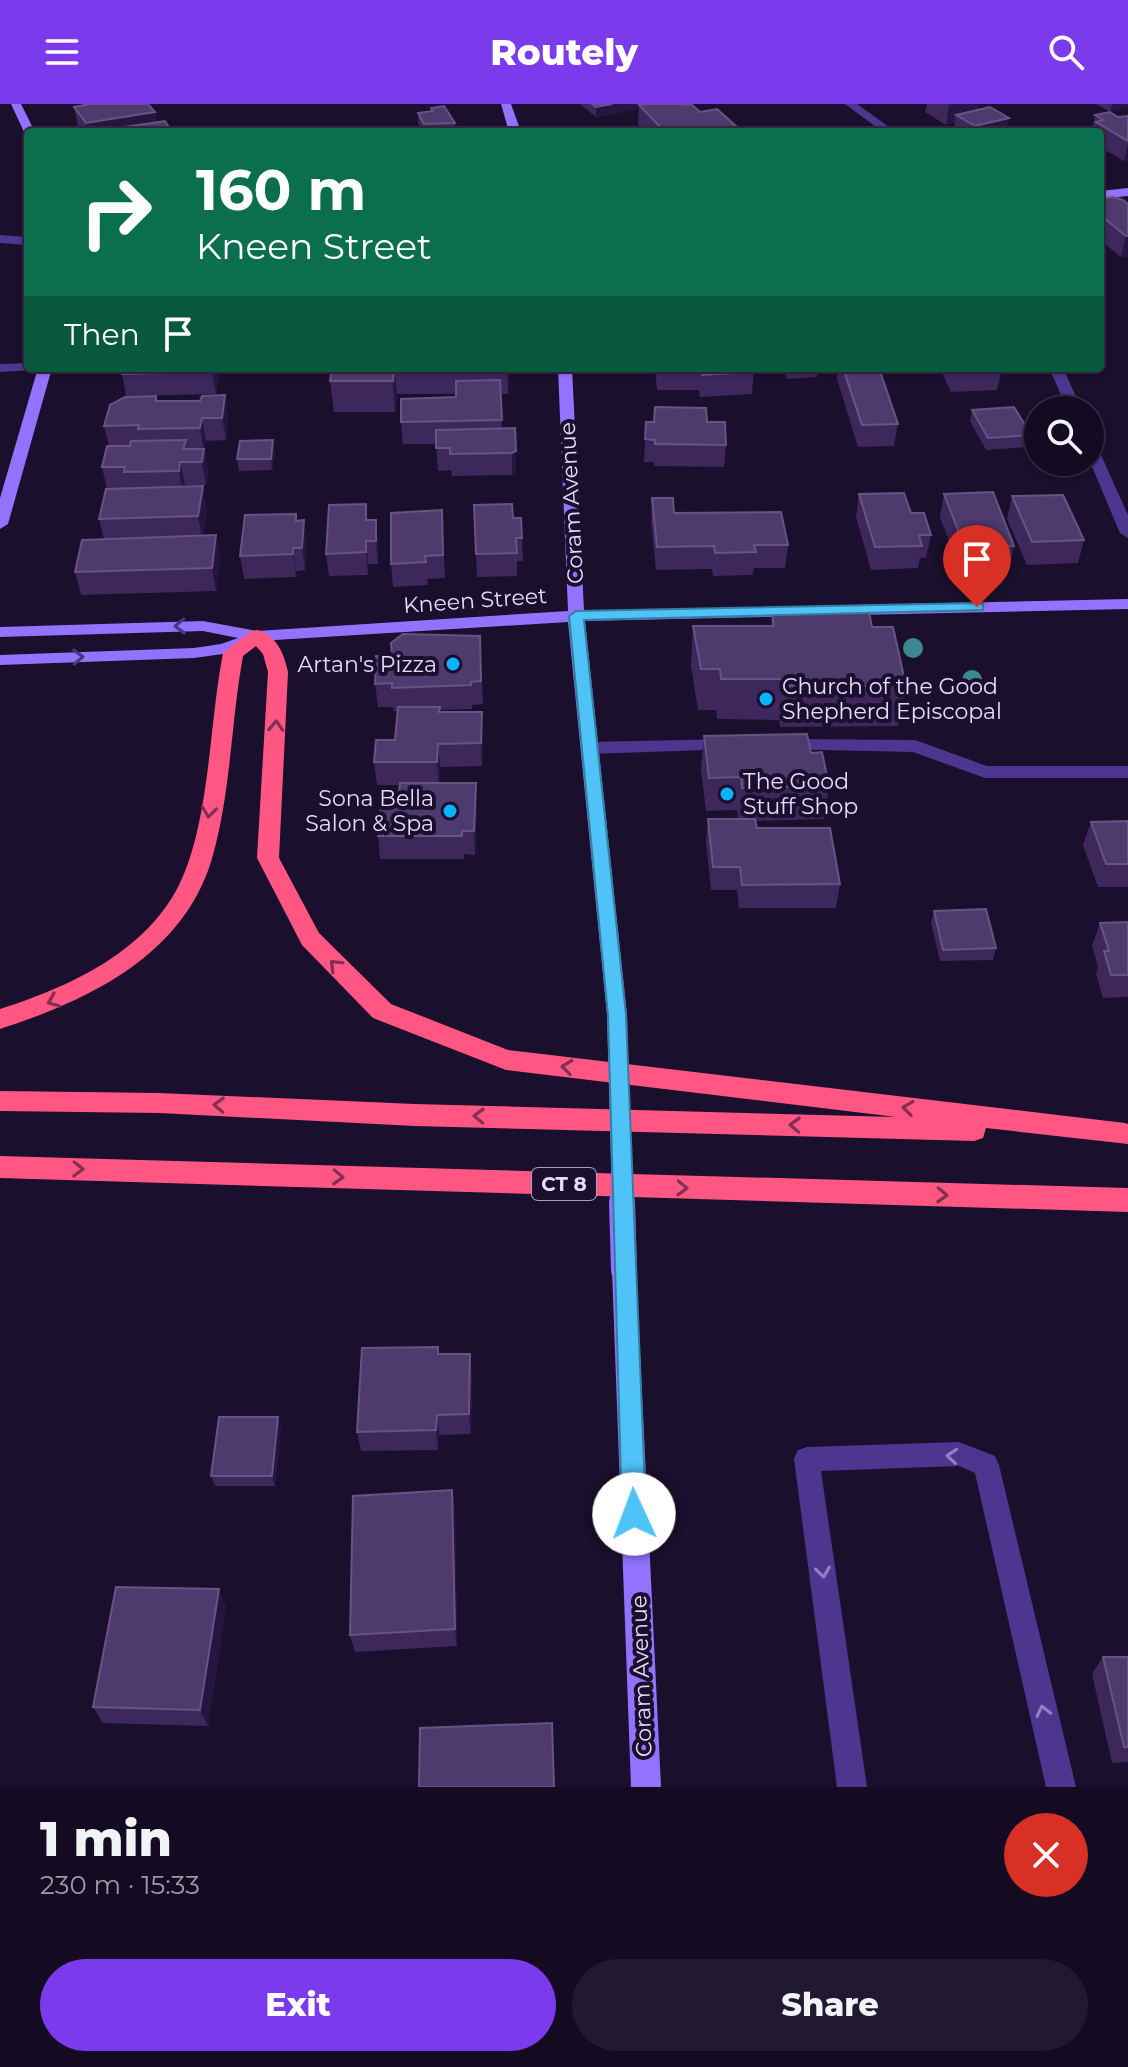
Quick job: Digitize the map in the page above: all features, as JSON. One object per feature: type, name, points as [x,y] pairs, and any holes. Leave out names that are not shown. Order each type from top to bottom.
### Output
[{"type":"highway","points":[[0,1019],[50,1003],[96,981],[156,932],[185,895],[201,859],[233,653],[257,636],[273,652],[278,672],[268,858],[310,939],[382,1011],[506,1060],[1126,1134]]},
{"type":"highway","points":[[0,1101],[173,1103],[415,1115],[1126,1134]]},
{"type":"highway","name":"CT 8","points":[[0,1167],[1128,1200]]},
{"type":"street","points":[[16,104],[27,128]]},
{"type":"street","points":[[506,104],[514,128]]},
{"type":"street","points":[[850,104],[884,128]]},
{"type":"street","points":[[1104,195],[1128,192]]},
{"type":"street","points":[[0,239],[24,241]]},
{"type":"street","points":[[0,368],[24,367]]},
{"type":"street","points":[[0,524],[44,372]]},
{"type":"street","name":"Coram Avenue","points":[[565,372],[576,616],[617,1015],[624,1270],[646,1787]]},
{"type":"street","points":[[1058,372],[1069,396]]},
{"type":"street","points":[[1103,476],[1128,533]]},
{"type":"street","name":"Kneen Street","points":[[0,632],[203,626],[257,636],[576,616],[1128,604]]},
{"type":"street","name":"Kneen Street","points":[[0,660],[194,653],[224,649],[257,636]]},
{"type":"street","points":[[590,748],[915,746],[985,772],[1128,772]]},
{"type":"street","points":[[852,1787],[807,1459],[959,1454],[986,1465],[1061,1787]]},
{"type":"building","points":[[148,104],[155,112],[86,123],[74,107]]},
{"type":"building","points":[[691,104],[700,112],[717,109],[736,126],[661,128],[639,105]]},
{"type":"building","points":[[444,106],[455,123],[424,124],[418,113],[433,111],[431,108]]},
{"type":"building","points":[[990,107],[1009,118],[975,126],[956,115]]},
{"type":"building","points":[[1110,112],[1118,117],[1128,116],[1128,141],[1096,122],[1103,120],[1095,115]]},
{"type":"building","points":[[165,121],[169,128],[118,128]]},
{"type":"building","points":[[1113,197],[1128,204],[1128,236],[1104,218],[1104,198]]},
{"type":"building","points":[[122,372],[212,372],[122,374]]},
{"type":"building","points":[[331,372],[394,372],[393,381],[330,381]]},
{"type":"building","points":[[702,372],[754,372],[702,375]]},
{"type":"building","points":[[844,372],[880,372],[898,424],[862,425]]},
{"type":"building","points":[[500,380],[502,420],[401,422],[401,399],[456,397],[456,381]]},
{"type":"building","points":[[225,395],[222,418],[202,418],[200,428],[104,426],[110,405],[125,397],[156,396],[156,401],[200,401],[202,396]]},
{"type":"building","points":[[655,407],[706,408],[707,422],[725,422],[726,445],[655,444],[655,440],[645,439],[646,422],[654,422]]},
{"type":"building","points":[[1014,407],[1024,423],[1024,435],[988,438],[972,410]]},
{"type":"building","points":[[515,428],[516,451],[512,453],[450,454],[450,448],[436,448],[436,430]]},
{"type":"building","points":[[186,440],[183,449],[204,449],[202,462],[180,462],[179,471],[124,472],[125,467],[102,467],[107,446],[130,446],[131,441]]},
{"type":"building","points":[[273,440],[271,459],[237,459],[240,441]]},
{"type":"building","points":[[203,486],[198,516],[99,519],[106,489]]},
{"type":"building","points":[[993,492],[1014,546],[965,548],[944,494]]},
{"type":"building","points":[[904,493],[911,513],[924,513],[931,535],[919,535],[922,546],[875,547],[859,494]]},
{"type":"building","points":[[1063,495],[1084,540],[1032,542],[1012,496]]},
{"type":"building","points":[[652,498],[673,498],[674,513],[781,512],[788,545],[754,545],[756,552],[715,553],[714,546],[657,547]]},
{"type":"building","points":[[366,504],[366,520],[376,520],[376,541],[366,541],[366,552],[326,554],[329,505]]},
{"type":"building","points":[[512,504],[513,518],[521,518],[522,538],[516,538],[517,553],[476,554],[474,505]]},
{"type":"building","points":[[442,510],[443,555],[425,556],[426,562],[391,564],[391,513]]},
{"type":"building","points":[[296,514],[296,521],[304,520],[302,548],[293,548],[293,554],[240,556],[245,515]]},
{"type":"building","points":[[216,535],[212,568],[75,572],[82,540]]},
{"type":"building","points":[[818,607],[868,607],[872,627],[893,627],[906,686],[785,686],[784,679],[721,679],[720,669],[701,669],[693,626],[774,626],[772,614],[819,614]]},
{"type":"building","points":[[403,634],[480,636],[481,681],[471,682],[471,685],[392,688],[392,683],[375,684],[376,656],[392,656],[391,643]]},
{"type":"building","points":[[398,707],[440,707],[439,712],[482,712],[481,743],[438,744],[437,762],[374,762],[376,740],[395,740]]},
{"type":"building","points":[[807,734],[811,753],[822,752],[829,786],[742,788],[741,777],[709,778],[704,736]]},
{"type":"building","points":[[400,783],[476,783],[474,831],[462,831],[462,836],[378,836],[382,791],[399,792]]},
{"type":"building","points":[[708,819],[755,819],[757,828],[830,828],[840,884],[742,885],[740,867],[713,867]]},
{"type":"building","points":[[1128,821],[1128,864],[1106,864],[1091,822]]},
{"type":"building","points":[[986,909],[996,948],[943,950],[934,911]]},
{"type":"building","points":[[1128,922],[1128,975],[1111,975],[1104,951],[1109,951],[1100,923]]},
{"type":"building","points":[[438,1347],[438,1354],[470,1354],[469,1414],[437,1415],[436,1430],[357,1432],[362,1348]]},
{"type":"building","points":[[219,1417],[278,1417],[272,1476],[211,1476]]},
{"type":"building","points":[[452,1490],[455,1629],[350,1635],[353,1496]]},
{"type":"building","points":[[116,1587],[219,1589],[200,1710],[93,1707]]},
{"type":"building","points":[[1103,1657],[1128,1657],[1128,1747],[1124,1747]]},
{"type":"building","points":[[552,1723],[554,1787],[419,1787],[420,1728]]},
{"type":"place","name":"Artan's Pizza","points":[[453,664]]},
{"type":"place","name":"Church of the Good Shepherd Episcopal","points":[[766,699]]},
{"type":"place","name":"The Good Stuff Shop","points":[[727,794]]},
{"type":"place","name":"Sona Bella Salon & Spa","points":[[450,811]]},
{"type":"route","points":[[634,1514],[617,1015],[576,616],[977,607]]}]
